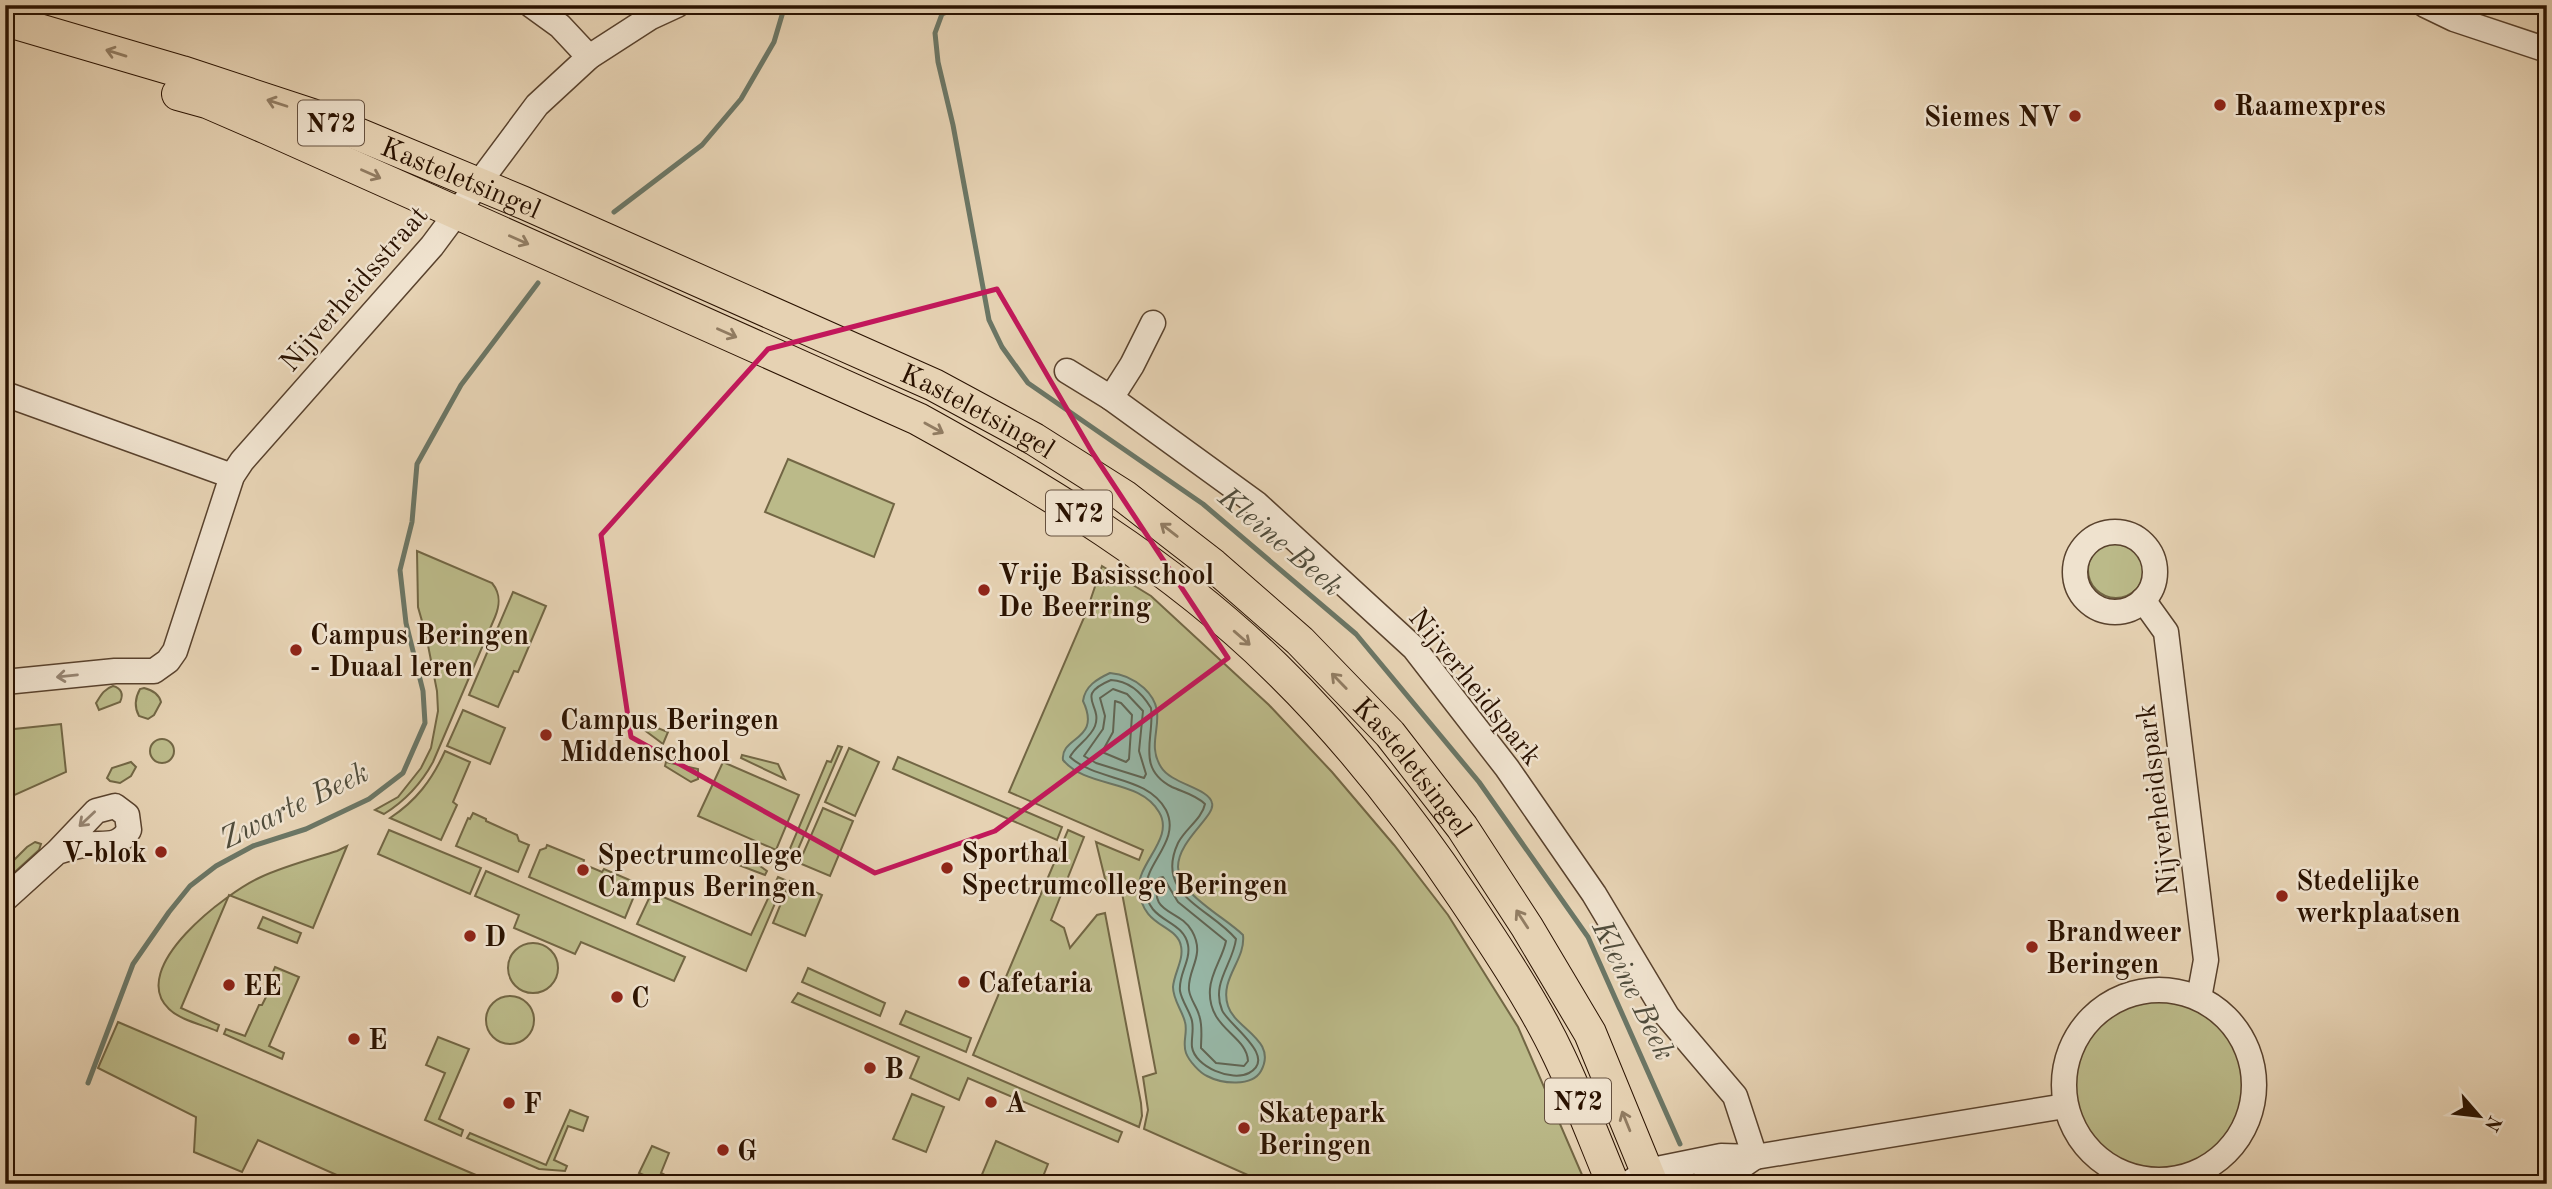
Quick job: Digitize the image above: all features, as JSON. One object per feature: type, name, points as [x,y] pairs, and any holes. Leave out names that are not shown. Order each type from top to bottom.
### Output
[{"type":"main road","name":"Kasteletsingel","points":[[5,20],[182,72],[312,115],[476,184],[830,337],[934,385],[1034,439],[1124,496],[1213,565],[1300,641],[1381,725],[1462,827],[1527,927],[1590,1033],[1642,1180]]},
{"type":"main road","name":"Kasteletsingel","points":[[5,43],[207,102],[457,212],[918,419],[1016,473],[1091,521],[1190,593],[1284,676],[1361,760],[1430,849],[1497,947],[1558,1055],[1612,1184]]},
{"type":"street","points":[[531,5],[560,26],[589,57]]},
{"type":"street","name":"Nijverheidsstraat","points":[[5,682],[154,671],[168,661],[175,651],[232,476],[242,460],[405,278],[537,105],[589,57],[651,17],[677,5]]},
{"type":"street","points":[[2426,5],[2454,19],[2547,50]]},
{"type":"street","points":[[1111,398],[1132,365],[1153,323]]},
{"type":"street","name":"Nijverheidspark","points":[[1067,370],[1111,398],[1257,504],[1414,648],[1507,768],[1594,894],[1667,1016],[1735,1096],[1755,1157]]},
{"type":"street","points":[[5,394],[232,476]]},
{"type":"street","name":"Nijverheidspark","points":[[2143,600],[2166,632],[2206,961],[2199,998]]},
{"type":"street","points":[[5,899],[57,852]]},
{"type":"street","points":[[2162,989],[2199,998],[2226,1018],[2247,1046],[2254,1065],[2256,1085],[2247,1124],[2236,1143],[2211,1166],[2176,1180],[2141,1181],[2091,1152],[2076,1132],[2065,1105],[2062,1083],[2066,1063],[2082,1030],[2097,1014],[2127,995],[2162,989]]},
{"type":"street","points":[[1642,1180],[1721,1156],[1755,1157],[2065,1105]]},
{"type":"street","points":[[1700,1184],[1729,1175],[1755,1157]]},
{"type":"highlighted area","points":[[997,289],[1092,452],[1228,658],[995,831],[875,873],[631,737],[601,535],[768,349]]},
{"type":"shaded area","points":[[788,459],[894,504],[874,557],[765,512]]},
{"type":"shaded area","points":[[2116,542],[2127,544],[2136,550],[2142,559],[2142,581],[2136,590],[2127,596],[2116,598],[2105,596],[2096,590],[2090,581],[2088,570],[2090,559],[2096,550],[2105,544]]},
{"type":"shaded area","points":[[417,551],[492,583],[497,591],[499,604],[433,762],[412,791],[384,814],[375,810],[398,797],[421,768],[431,748],[438,711],[437,691],[418,607]]},
{"type":"shaded area","points":[[1102,566],[1151,596],[1269,705],[1332,772],[1394,845],[1448,915],[1518,1027],[1586,1184],[1268,1184],[1144,1129],[1148,1110],[1143,1077],[1156,1073],[1122,893],[1109,895],[1096,842],[1139,860],[1143,850],[1009,792],[1086,613]]},
{"type":"shaded area","points":[[513,592],[546,606],[518,672],[514,671],[498,707],[469,695]]},
{"type":"shaded area","points":[[113,686],[121,692],[120,702],[99,710],[96,703],[105,691]]},
{"type":"shaded area","points":[[144,688],[155,693],[161,702],[154,715],[148,719],[139,716],[136,706],[138,692]]},
{"type":"shaded area","points":[[463,710],[505,728],[490,764],[447,746]]},
{"type":"shaded area","points":[[637,720],[668,732],[663,744],[635,723]]},
{"type":"shaded area","points":[[61,724],[66,772],[12,796],[5,802],[5,730]]},
{"type":"shaded area","points":[[157,739],[167,739],[174,746],[174,756],[167,763],[157,763],[150,756],[150,746]]},
{"type":"shaded area","points":[[838,746],[842,747],[793,861],[786,858],[827,761],[831,762]]},
{"type":"shaded area","points":[[849,748],[879,762],[855,816],[825,802]]},
{"type":"shaded area","points":[[445,751],[470,762],[453,802],[457,805],[441,840],[390,818],[422,789]]},
{"type":"shaded area","points":[[742,755],[778,764],[785,779],[741,758]]},
{"type":"shaded area","points":[[898,757],[1062,827],[1057,840],[893,769]]},
{"type":"shaded area","points":[[131,762],[136,767],[131,776],[120,783],[107,778],[112,768]]},
{"type":"shaded area","points":[[666,762],[698,769],[698,779],[691,782],[665,766]]},
{"type":"shaded area","points":[[723,762],[799,795],[776,850],[698,816]]},
{"type":"shaded area","points":[[823,808],[853,821],[830,876],[799,863]]},
{"type":"shaded area","points":[[473,813],[517,835],[519,841],[529,845],[518,872],[456,846],[468,818],[470,819]]},
{"type":"shaded area","points":[[389,830],[481,868],[470,894],[378,854]]},
{"type":"shaded area","points":[[1068,830],[1084,837],[1051,920],[1064,928],[1070,948],[1097,915],[1105,913],[1141,1103],[1139,1127],[973,1055]]},
{"type":"shaded area","points":[[35,842],[41,844],[39,850],[5,881],[5,869]]},
{"type":"shaded area","points":[[547,845],[584,860],[583,864],[602,872],[604,869],[639,884],[625,918],[529,877],[540,850]]},
{"type":"shaded area","points":[[347,846],[313,928],[230,895],[270,873]]},
{"type":"shaded area","points":[[740,852],[767,871],[765,875],[728,861]]},
{"type":"shaded area","points":[[486,871],[685,957],[674,981],[581,942],[575,954],[514,928],[519,915],[475,896]]},
{"type":"shaded area","points":[[778,877],[785,880],[746,971],[637,924],[652,892],[751,935]]},
{"type":"shaded area","points":[[790,881],[822,895],[805,936],[773,923]]},
{"type":"shaded area","points":[[228,897],[181,1008],[219,1025],[217,1031],[185,1019],[169,1009],[159,992],[160,973],[170,953],[186,933]]},
{"type":"shaded area","points":[[263,917],[301,933],[297,943],[258,928]]},
{"type":"shaded area","points":[[533,943],[551,950],[558,968],[551,986],[533,993],[515,986],[508,968],[515,950]]},
{"type":"shaded area","points":[[275,967],[299,977],[269,1046],[284,1053],[282,1059],[224,1034],[226,1029],[245,1036],[259,1005],[262,1005],[268,993],[265,991]]},
{"type":"shaded area","points":[[808,968],[885,1003],[880,1016],[802,982]]},
{"type":"shaded area","points":[[798,993],[1122,1132],[1118,1142],[968,1078],[959,1100],[910,1078],[919,1057],[792,1002]]},
{"type":"shaded area","points":[[510,996],[519,997],[527,1003],[533,1011],[533,1029],[527,1037],[519,1043],[510,1044],[501,1043],[493,1037],[487,1029],[486,1020],[487,1011],[493,1003],[501,997]]},
{"type":"shaded area","points":[[2160,1000],[2193,1006],[2220,1025],[2239,1052],[2245,1085],[2239,1118],[2220,1145],[2193,1164],[2160,1170],[2127,1164],[2100,1145],[2081,1118],[2075,1085],[2081,1052],[2100,1025],[2127,1006]]},
{"type":"shaded area","points":[[906,1011],[971,1038],[966,1052],[900,1024]]},
{"type":"shaded area","points":[[118,1022],[497,1184],[357,1184],[258,1140],[242,1172],[194,1152],[196,1117],[98,1068]]},
{"type":"shaded area","points":[[438,1037],[469,1049],[439,1119],[463,1130],[461,1136],[425,1120],[445,1073],[426,1065]]},
{"type":"shaded area","points":[[912,1094],[944,1107],[926,1152],[893,1139]]},
{"type":"shaded area","points":[[570,1110],[588,1117],[583,1131],[568,1126],[554,1160],[567,1166],[565,1171],[539,1169],[467,1138],[470,1133],[546,1165]]},
{"type":"shaded area","points":[[996,1141],[1048,1164],[1040,1184],[978,1184]]},
{"type":"shaded area","points":[[652,1146],[669,1153],[661,1173],[667,1176],[664,1184],[639,1173]]},
{"type":"water","points":[[1110,673],[1133,680],[1152,698],[1157,717],[1156,757],[1161,767],[1173,778],[1204,793],[1212,803],[1208,815],[1184,847],[1178,867],[1180,877],[1194,896],[1243,935],[1241,953],[1230,978],[1226,996],[1232,1014],[1254,1036],[1264,1051],[1265,1060],[1261,1071],[1251,1080],[1236,1083],[1213,1079],[1198,1070],[1186,1053],[1185,1022],[1173,987],[1181,946],[1173,933],[1146,911],[1139,889],[1140,879],[1162,831],[1163,822],[1159,812],[1150,801],[1139,794],[1085,776],[1063,760],[1068,746],[1084,731],[1087,724],[1083,701],[1086,691]]},
{"type":"waterway","name":"Zwarte Beek","points":[[614,212],[702,145],[741,99],[774,42],[785,5]]},
{"type":"waterway","name":"Kleine Beek","points":[[984,5],[957,8],[942,14],[935,33],[938,62],[953,125],[989,320],[1002,347],[1028,383],[1203,504],[1356,634],[1479,782],[1588,937],[1680,1144]]},
{"type":"waterway","name":"Zwarte Beek","points":[[88,1083],[133,964],[190,886],[216,866],[253,846],[306,829],[369,799],[403,773],[425,723],[423,691],[406,623],[400,570],[412,522],[417,464],[461,385],[538,283]]},
{"type":"place","name":"Raamexpres","points":[[2220,105]]},
{"type":"place","name":"Siemes NV","points":[[2075,116]]},
{"type":"place","name":"Vrije Basisschool De Beerring","points":[[984,590]]},
{"type":"place","name":"Campus Beringen - Duaal leren","points":[[296,650]]},
{"type":"place","name":"Campus Beringen Middenschool","points":[[546,735]]},
{"type":"place","name":"V-blok","points":[[161,852]]},
{"type":"place","name":"Sporthal Spectrumcollege Beringen","points":[[947,868]]},
{"type":"place","name":"Spectrumcollege Campus Beringen","points":[[583,870]]},
{"type":"place","name":"Stedelijke werkplaatsen","points":[[2282,896]]},
{"type":"place","name":"D","points":[[470,936]]},
{"type":"place","name":"Brandweer Beringen","points":[[2032,947]]},
{"type":"place","name":"Cafetaria","points":[[964,982]]},
{"type":"place","name":"EE","points":[[229,985]]},
{"type":"place","name":"C","points":[[617,997]]},
{"type":"place","name":"E","points":[[354,1039]]},
{"type":"place","name":"B","points":[[870,1068]]},
{"type":"place","name":"A","points":[[991,1102]]},
{"type":"place","name":"F","points":[[509,1103]]},
{"type":"place","name":"Skatepark Beringen","points":[[1244,1128]]},
{"type":"place","name":"G","points":[[723,1150]]}]
